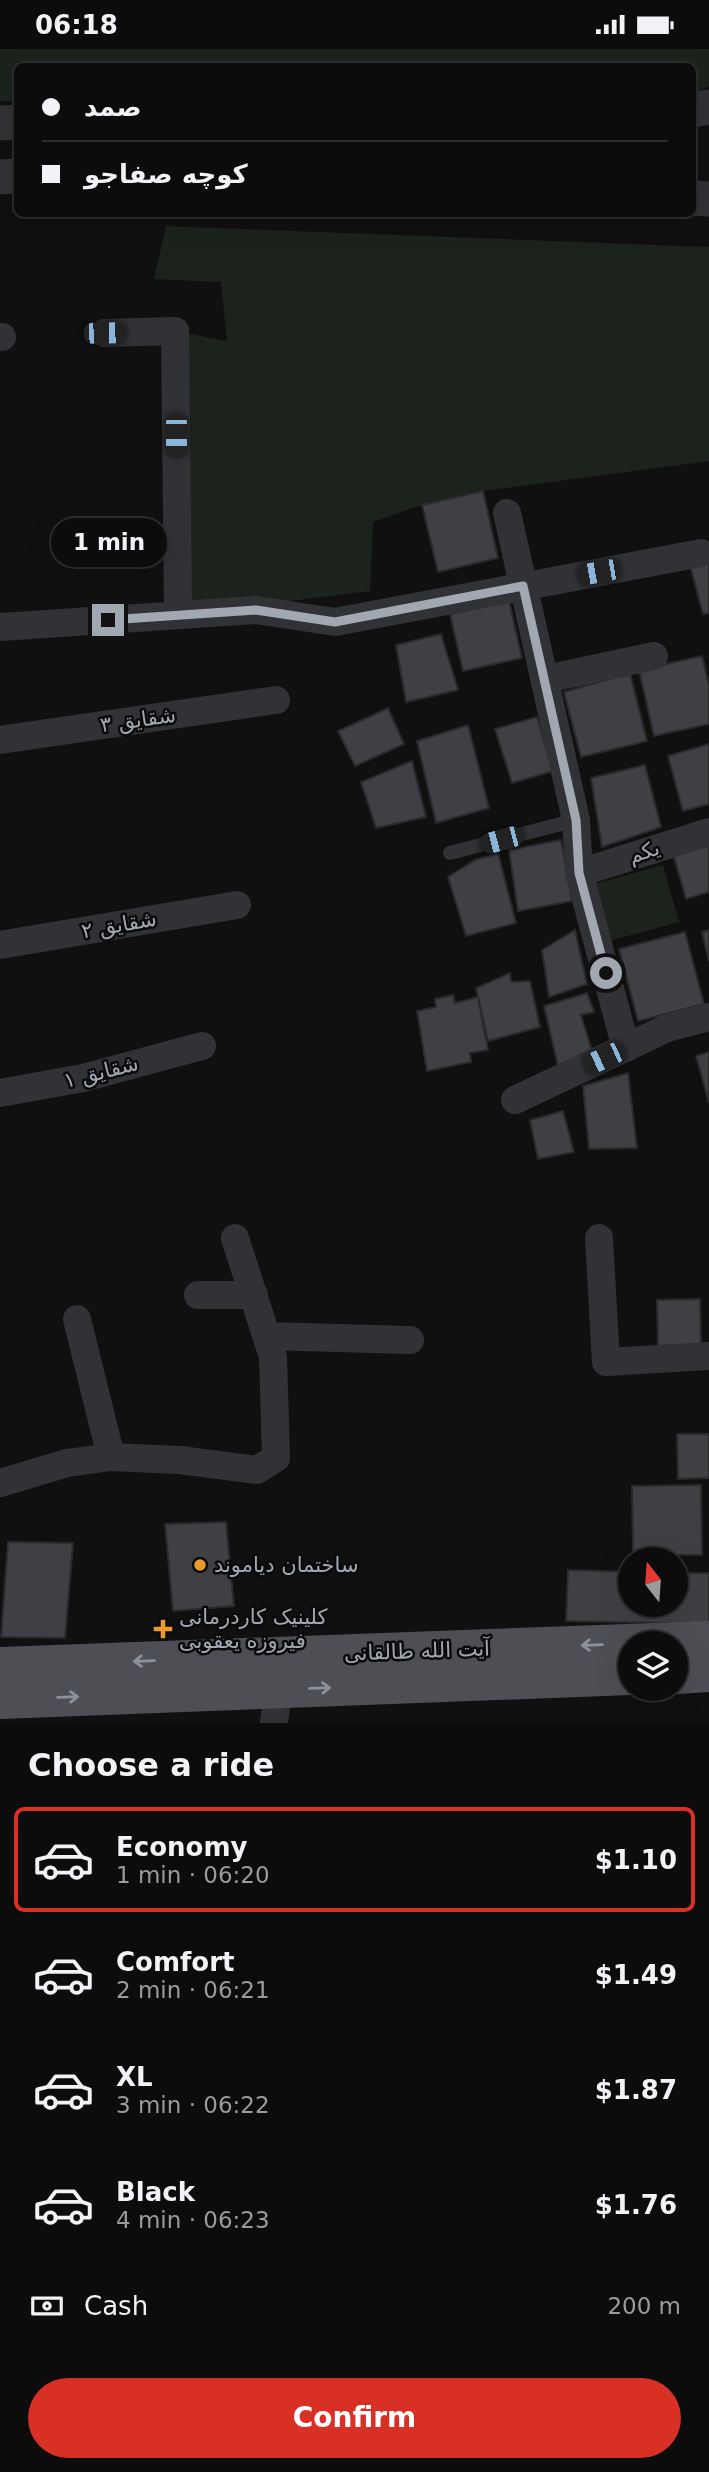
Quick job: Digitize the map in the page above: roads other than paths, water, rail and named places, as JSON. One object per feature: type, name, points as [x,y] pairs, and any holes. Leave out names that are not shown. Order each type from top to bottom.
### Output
[{"type":"main road","name":"آیت الله طالقانی","points":[[0,1666],[709,1640]]},
{"type":"main road","points":[[688,1675],[709,1674]]},
{"type":"main road","name":"آیت الله طالقانی","points":[[0,1700],[276,1706],[618,1677]]},
{"type":"street","points":[[104,333],[175,331],[178,615]]},
{"type":"street","points":[[507,513],[576,820],[579,873],[626,1048]]},
{"type":"street","points":[[0,627],[256,610],[335,622],[701,552]]},
{"type":"street","points":[[546,679],[654,656]]},
{"type":"street","name":"شقایق ۳","points":[[0,740],[276,700]]},
{"type":"street","name":"یکم","points":[[579,873],[709,832]]},
{"type":"street","name":"شقایق ۲","points":[[0,945],[237,905]]},
{"type":"street","points":[[515,1100],[667,1028],[709,1017]]},
{"type":"street","name":"شقایق ۱","points":[[0,1093],[83,1078],[202,1047]]},
{"type":"street","points":[[0,1483],[67,1463],[111,1457],[180,1460],[257,1470],[276,1458],[272,1357],[235,1238]]},
{"type":"street","points":[[599,1238],[606,1362],[709,1356]]},
{"type":"street","points":[[198,1296],[254,1295]]},
{"type":"street","points":[[77,1319],[111,1457]]},
{"type":"street","points":[[267,1336],[410,1340]]},
{"type":"lane","points":[[450,853],[576,820]]},
{"type":"place","name":"ساختمان دیاموند","points":[[200,1565]]},
{"type":"place","name":"کلینیک کاردرمانی فیروزه یعقوبی","points":[[163,1629]]}]
